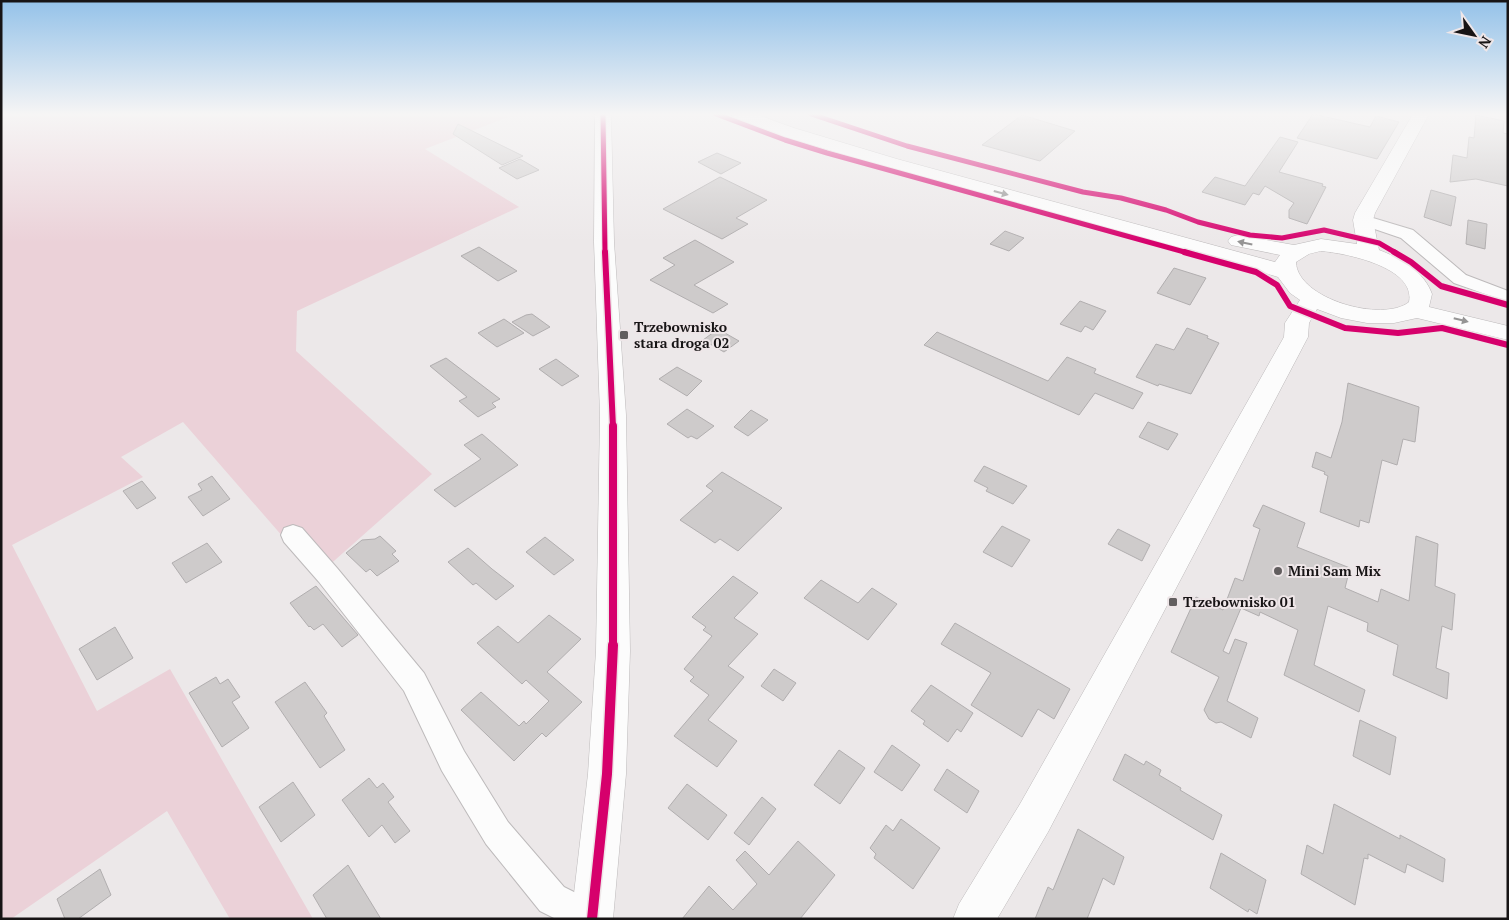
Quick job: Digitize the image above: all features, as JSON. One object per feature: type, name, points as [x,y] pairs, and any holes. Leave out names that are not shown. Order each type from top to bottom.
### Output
[{"type":"street","points":[[293,535],[328,575],[414,682],[453,761],[497,833],[552,899],[575,910],[592,914],[607,774],[613,651],[613,415],[604,242],[603,157]]},
{"type":"street","points":[[872,157],[1244,259],[1289,262],[1305,247],[1339,246],[1370,254],[1400,269],[1412,278],[1416,299]]},
{"type":"street","points":[[917,157],[1217,236],[1289,262]]},
{"type":"street","points":[[1370,254],[1363,220],[1364,214],[1397,157]]},
{"type":"street","points":[[1339,246],[1352,226],[1363,220],[1407,234],[1460,279],[1508,297]]},
{"type":"street","points":[[1289,262],[1290,280],[1312,298],[1338,310],[1382,317],[1401,315],[1416,299]]},
{"type":"street","points":[[974,919],[1034,818],[1296,337],[1297,323],[1312,298]]},
{"type":"street","points":[[1416,299],[1508,316]]},
{"type":"street","points":[[1416,299],[1508,333]]},
{"type":"street","points":[[1296,337],[1314,330],[1338,310]]},
{"type":"shaded area","points":[[1,157],[438,157],[519,207],[297,311],[296,351],[432,474],[317,576],[183,422],[121,457],[143,477],[12,545],[97,711],[170,669],[313,919],[230,919],[167,811],[11,919],[1,919]]},
{"type":"building","points":[[489,157],[521,157],[502,165]]},
{"type":"building","points":[[709,157],[726,157],[741,163],[721,174],[698,162]]},
{"type":"building","points":[[1025,157],[1045,157],[1040,161]]},
{"type":"building","points":[[1266,157],[1289,157],[1279,172],[1323,184],[1322,186],[1326,187],[1307,224],[1289,218],[1289,210],[1294,203],[1265,186],[1259,195],[1253,193],[1245,205],[1202,192],[1215,177],[1245,186]]},
{"type":"building","points":[[1453,157],[1508,157],[1508,186],[1476,179],[1450,182]]},
{"type":"building","points":[[520,159],[539,170],[517,179],[499,168]]},
{"type":"building","points":[[720,177],[767,200],[736,218],[748,224],[722,239],[663,209]]},
{"type":"building","points":[[1431,190],[1456,197],[1451,226],[1424,217]]},
{"type":"building","points":[[1468,220],[1487,224],[1485,249],[1466,244]]},
{"type":"building","points":[[1005,231],[1024,238],[1009,251],[990,244]]},
{"type":"building","points":[[695,240],[734,262],[694,285],[728,304],[713,313],[650,280],[675,265],[663,258]]},
{"type":"building","points":[[479,247],[517,271],[498,281],[461,256]]},
{"type":"building","points":[[1174,268],[1206,278],[1190,305],[1157,293]]},
{"type":"building","points":[[1080,301],[1106,311],[1093,330],[1085,326],[1081,332],[1060,324]]},
{"type":"building","points":[[532,314],[550,327],[533,336],[512,322]]},
{"type":"building","points":[[504,319],[524,333],[497,347],[478,333]]},
{"type":"building","points":[[1187,328],[1208,336],[1207,338],[1219,343],[1191,394],[1159,384],[1158,386],[1136,377],[1156,344],[1174,350]]},
{"type":"building","points":[[718,329],[739,341],[724,352],[703,340]]},
{"type":"building","points":[[937,332],[1048,381],[1067,357],[1096,369],[1094,373],[1143,393],[1133,409],[1095,393],[1079,415],[924,345]]},
{"type":"building","points":[[446,358],[500,399],[492,403],[496,407],[478,417],[459,401],[467,397],[430,366]]},
{"type":"building","points":[[556,359],[579,376],[562,386],[539,369]]},
{"type":"building","points":[[677,367],[702,381],[687,396],[659,379]]},
{"type":"building","points":[[1348,383],[1419,407],[1415,442],[1403,439],[1397,465],[1382,460],[1369,523],[1360,520],[1359,527],[1320,512],[1328,476],[1324,474],[1325,472],[1312,467],[1316,452],[1331,458],[1342,422]]},
{"type":"building","points":[[687,409],[714,426],[697,439],[691,436],[688,438],[667,424]]},
{"type":"building","points":[[751,410],[768,420],[748,436],[734,427]]},
{"type":"building","points":[[1148,422],[1178,434],[1168,450],[1139,437]]},
{"type":"building","points":[[482,434],[518,465],[455,507],[434,490],[481,459],[464,445]]},
{"type":"building","points":[[984,466],[1027,486],[1013,504],[986,491],[988,488],[974,481]]},
{"type":"building","points":[[722,472],[782,508],[738,551],[720,539],[715,543],[680,520],[713,491],[706,486]]},
{"type":"building","points":[[212,476],[230,499],[203,516],[188,497],[202,490],[198,484]]},
{"type":"building","points":[[142,481],[156,498],[137,509],[123,491]]},
{"type":"building","points":[[1263,505],[1305,523],[1297,547],[1350,568],[1345,588],[1378,602],[1381,589],[1409,601],[1416,536],[1438,544],[1435,586],[1455,594],[1452,630],[1442,626],[1436,668],[1449,673],[1447,699],[1393,675],[1398,645],[1367,631],[1368,623],[1328,606],[1314,665],[1365,690],[1359,712],[1284,675],[1298,630],[1260,612],[1259,616],[1241,608],[1223,651],[1229,654],[1235,639],[1247,643],[1227,701],[1258,718],[1251,738],[1221,722],[1216,723],[1209,719],[1204,710],[1219,677],[1171,652],[1196,597],[1223,610],[1235,578],[1243,581],[1260,529],[1253,526]]},
{"type":"building","points":[[1002,526],[1030,540],[1012,567],[983,552]]},
{"type":"building","points":[[1118,529],[1150,545],[1142,561],[1108,544]]},
{"type":"building","points":[[380,536],[396,551],[392,554],[399,561],[377,576],[370,569],[366,572],[346,553],[362,540],[375,539]]},
{"type":"building","points":[[545,537],[574,560],[554,575],[526,552]]},
{"type":"building","points":[[207,543],[222,562],[186,583],[172,563]]},
{"type":"building","points":[[468,548],[514,586],[496,600],[476,583],[473,585],[448,562]]},
{"type":"building","points":[[733,576],[758,593],[734,618],[758,634],[728,666],[744,677],[708,720],[737,741],[717,767],[674,736],[709,695],[690,681],[694,677],[684,669],[712,636],[703,630],[706,627],[692,617]]},
{"type":"building","points":[[821,580],[858,603],[872,588],[897,604],[868,640],[804,598]]},
{"type":"building","points":[[316,586],[358,635],[342,647],[323,624],[314,630],[309,627],[290,603]]},
{"type":"building","points":[[549,615],[581,639],[547,672],[582,702],[546,737],[542,733],[514,761],[461,710],[481,692],[519,726],[524,721],[526,724],[549,701],[526,680],[522,684],[477,643],[498,626],[518,643]]},
{"type":"building","points":[[955,623],[1070,689],[1054,719],[1038,709],[1022,737],[971,705],[991,673],[941,644]]},
{"type":"building","points":[[115,627],[133,658],[97,680],[79,649]]},
{"type":"building","points":[[774,669],[796,683],[783,701],[761,686]]},
{"type":"building","points":[[216,677],[220,684],[228,679],[240,697],[232,702],[249,728],[222,747],[189,693]]},
{"type":"building","points":[[305,682],[327,713],[324,716],[345,750],[320,768],[275,702]]},
{"type":"building","points":[[931,685],[973,713],[961,732],[957,729],[948,742],[923,724],[925,721],[911,711]]},
{"type":"building","points":[[1360,720],[1396,737],[1390,775],[1353,756]]},
{"type":"building","points":[[892,745],[920,765],[902,791],[874,772]]},
{"type":"building","points":[[839,750],[865,768],[840,804],[814,785]]},
{"type":"building","points":[[1125,754],[1144,765],[1146,761],[1161,770],[1159,775],[1222,815],[1213,840],[1113,780]]},
{"type":"building","points":[[947,769],[979,791],[967,813],[934,790]]},
{"type":"building","points":[[369,778],[377,788],[383,783],[394,797],[388,802],[410,831],[395,843],[382,825],[369,837],[342,800]]},
{"type":"building","points":[[293,782],[315,815],[281,842],[259,807]]},
{"type":"building","points":[[687,784],[727,815],[708,840],[668,808]]},
{"type":"building","points":[[762,797],[776,809],[749,845],[734,833]]},
{"type":"building","points":[[1334,804],[1400,839],[1400,835],[1445,859],[1443,882],[1407,864],[1405,873],[1368,854],[1368,859],[1364,858],[1355,905],[1301,874],[1307,845],[1323,854]]},
{"type":"building","points":[[901,819],[940,848],[913,889],[874,858],[876,854],[870,848],[886,825],[893,831]]},
{"type":"building","points":[[1078,829],[1124,857],[1114,885],[1103,878],[1087,919],[1035,919],[1048,887],[1053,890]]},
{"type":"building","points":[[798,841],[835,875],[800,919],[682,919],[709,886],[733,910],[757,884],[736,860],[745,851],[769,875]]},
{"type":"building","points":[[1221,853],[1266,880],[1257,914],[1249,909],[1248,912],[1210,888]]},
{"type":"building","points":[[348,865],[381,919],[327,919],[313,895]]},
{"type":"building","points":[[100,869],[111,895],[78,919],[65,919],[57,899]]},
{"type":"cycle path","points":[[592,919],[607,774],[613,651],[613,415],[604,242],[603,157]]},
{"type":"cycle path","points":[[841,157],[1256,272],[1277,285],[1290,306],[1345,328],[1398,333],[1442,328],[1508,345]]},
{"type":"cycle path","points":[[949,157],[1083,192],[1121,198],[1166,210],[1198,222],[1250,235],[1282,238],[1324,230],[1379,243],[1411,262],[1441,286],[1508,305]]},
{"type":"place","name":"Trzebownisko stara droga 02","points":[[624,335]]},
{"type":"place","name":"Mini Sam Mix","points":[[1278,571]]},
{"type":"place","name":"Trzebownisko 01","points":[[1173,602]]}]
